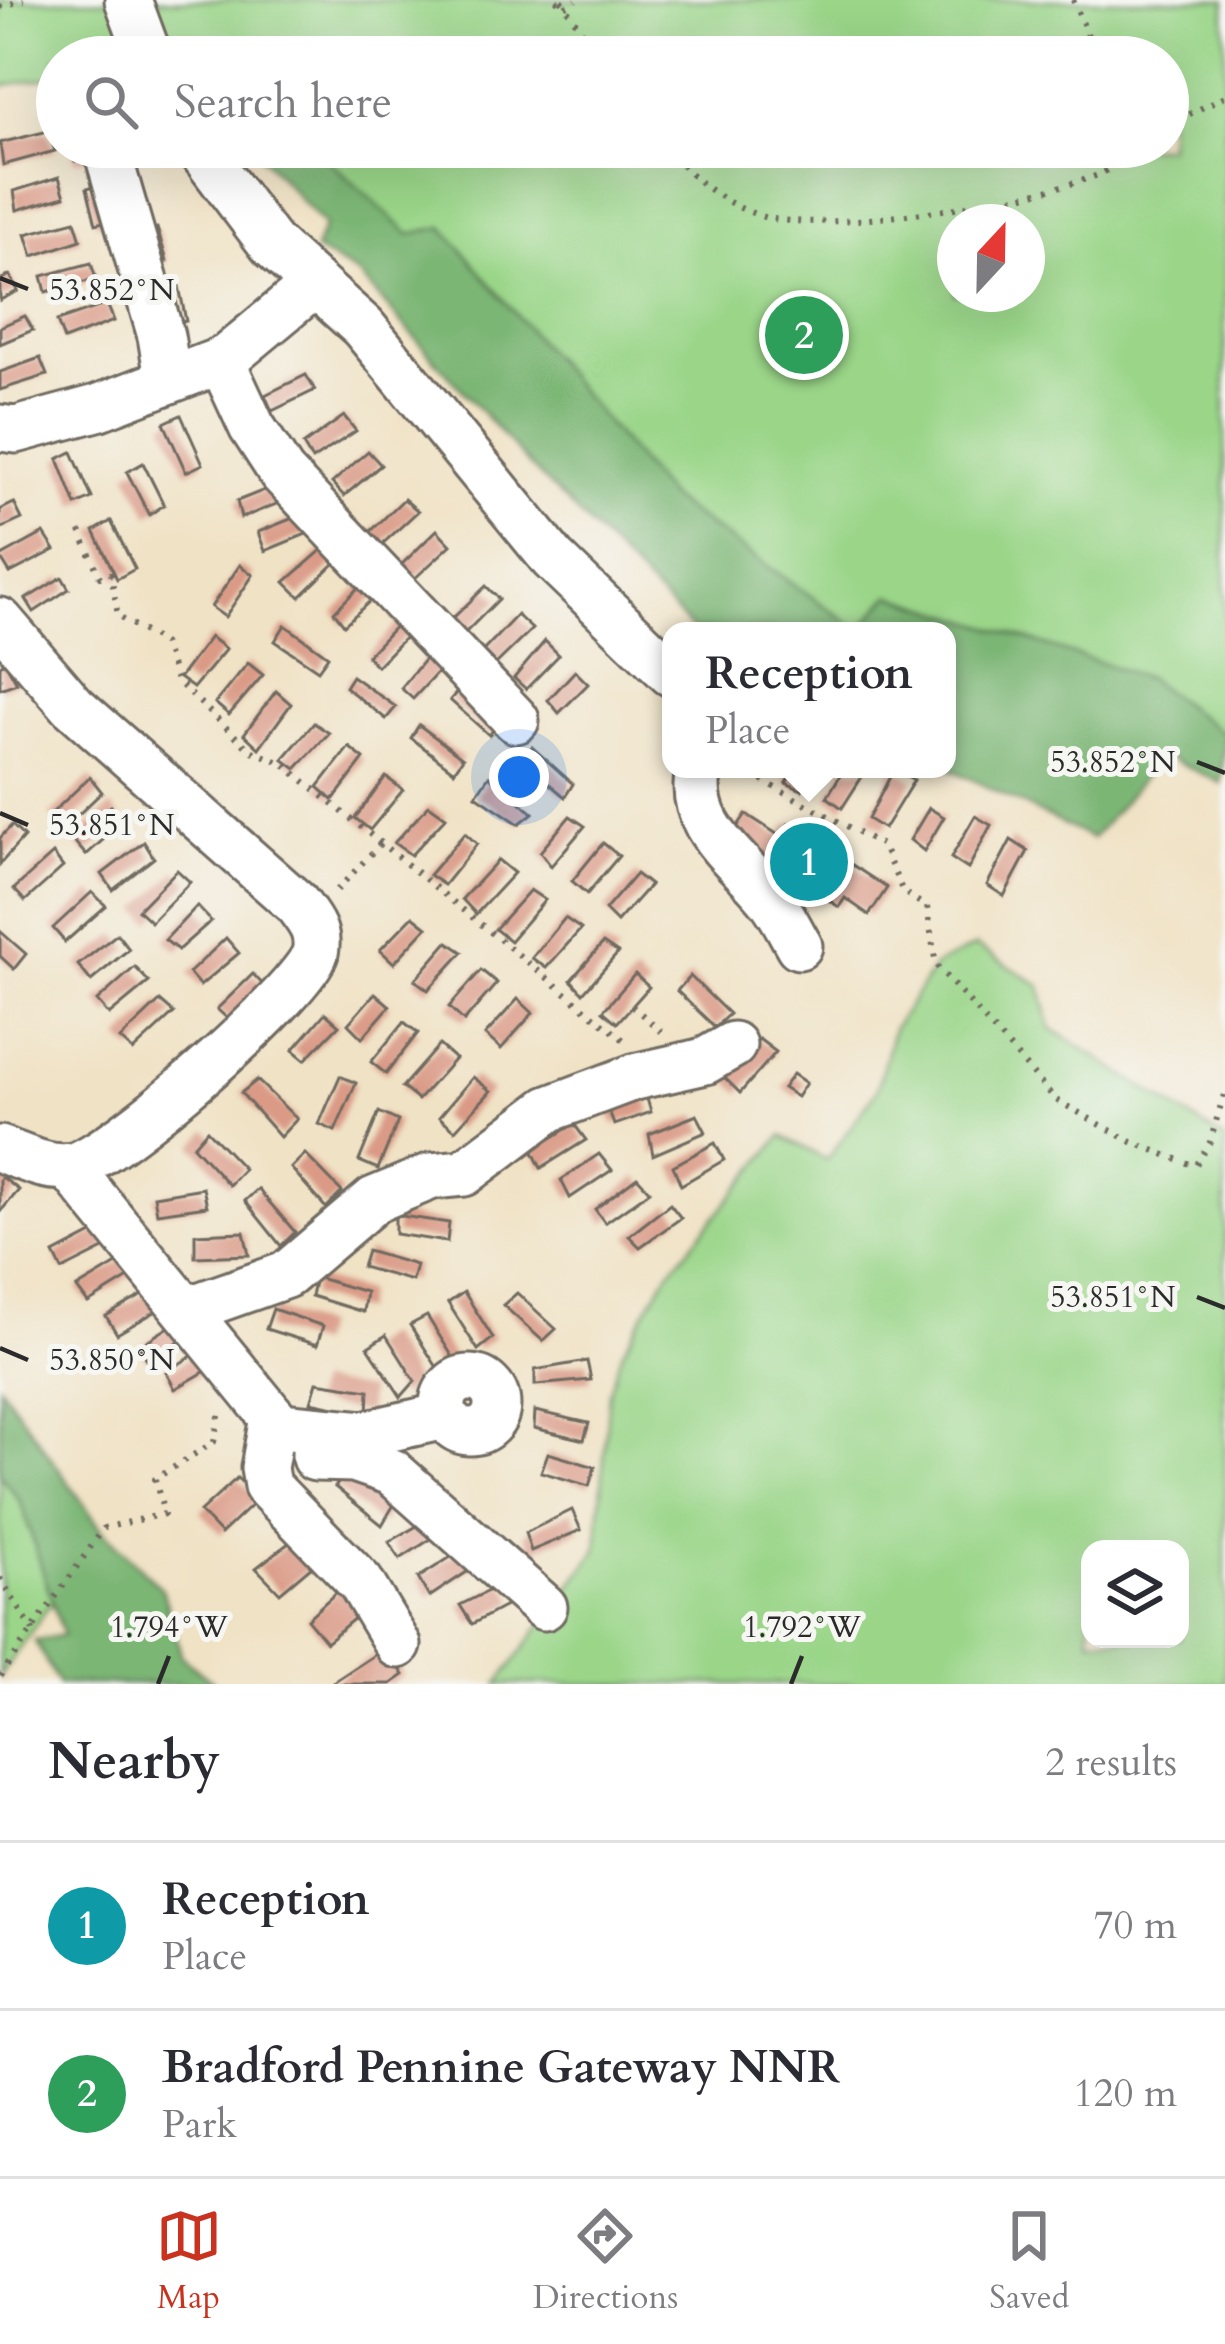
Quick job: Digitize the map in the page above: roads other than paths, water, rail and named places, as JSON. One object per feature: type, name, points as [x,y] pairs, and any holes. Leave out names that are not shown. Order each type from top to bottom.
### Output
[{"type":"street","points":[[128,0],[141,36]]},
{"type":"street","points":[[112,168],[161,336],[168,378]]},
{"type":"street","points":[[214,168],[272,244],[363,327],[554,559],[662,664]]},
{"type":"street","points":[[0,428],[16,430],[97,408],[220,360],[314,285]]},
{"type":"street","points":[[220,360],[258,438],[282,473],[516,720]]},
{"type":"street","points":[[0,620],[73,706],[296,903],[314,928],[316,948],[295,989],[157,1110],[89,1160],[69,1166],[43,1165],[0,1149]]},
{"type":"street","points":[[697,778],[703,821],[774,902],[799,946]]},
{"type":"street","points":[[187,1310],[286,1275],[363,1207],[431,1177],[464,1172],[549,1109],[705,1060],[733,1045]]},
{"type":"street","points":[[69,1166],[187,1310],[294,1424],[315,1458],[354,1459],[392,1472],[544,1607]]},
{"type":"street","points":[[294,1424],[364,1434],[445,1416]]},
{"type":"street","points":[[294,1424],[264,1468],[267,1486],[361,1583],[398,1645]]},
{"type":"place","name":"Bradford Pennine Gateway NNR","points":[[804,335]]},
{"type":"place","name":"Reception","points":[[809,862]]}]
